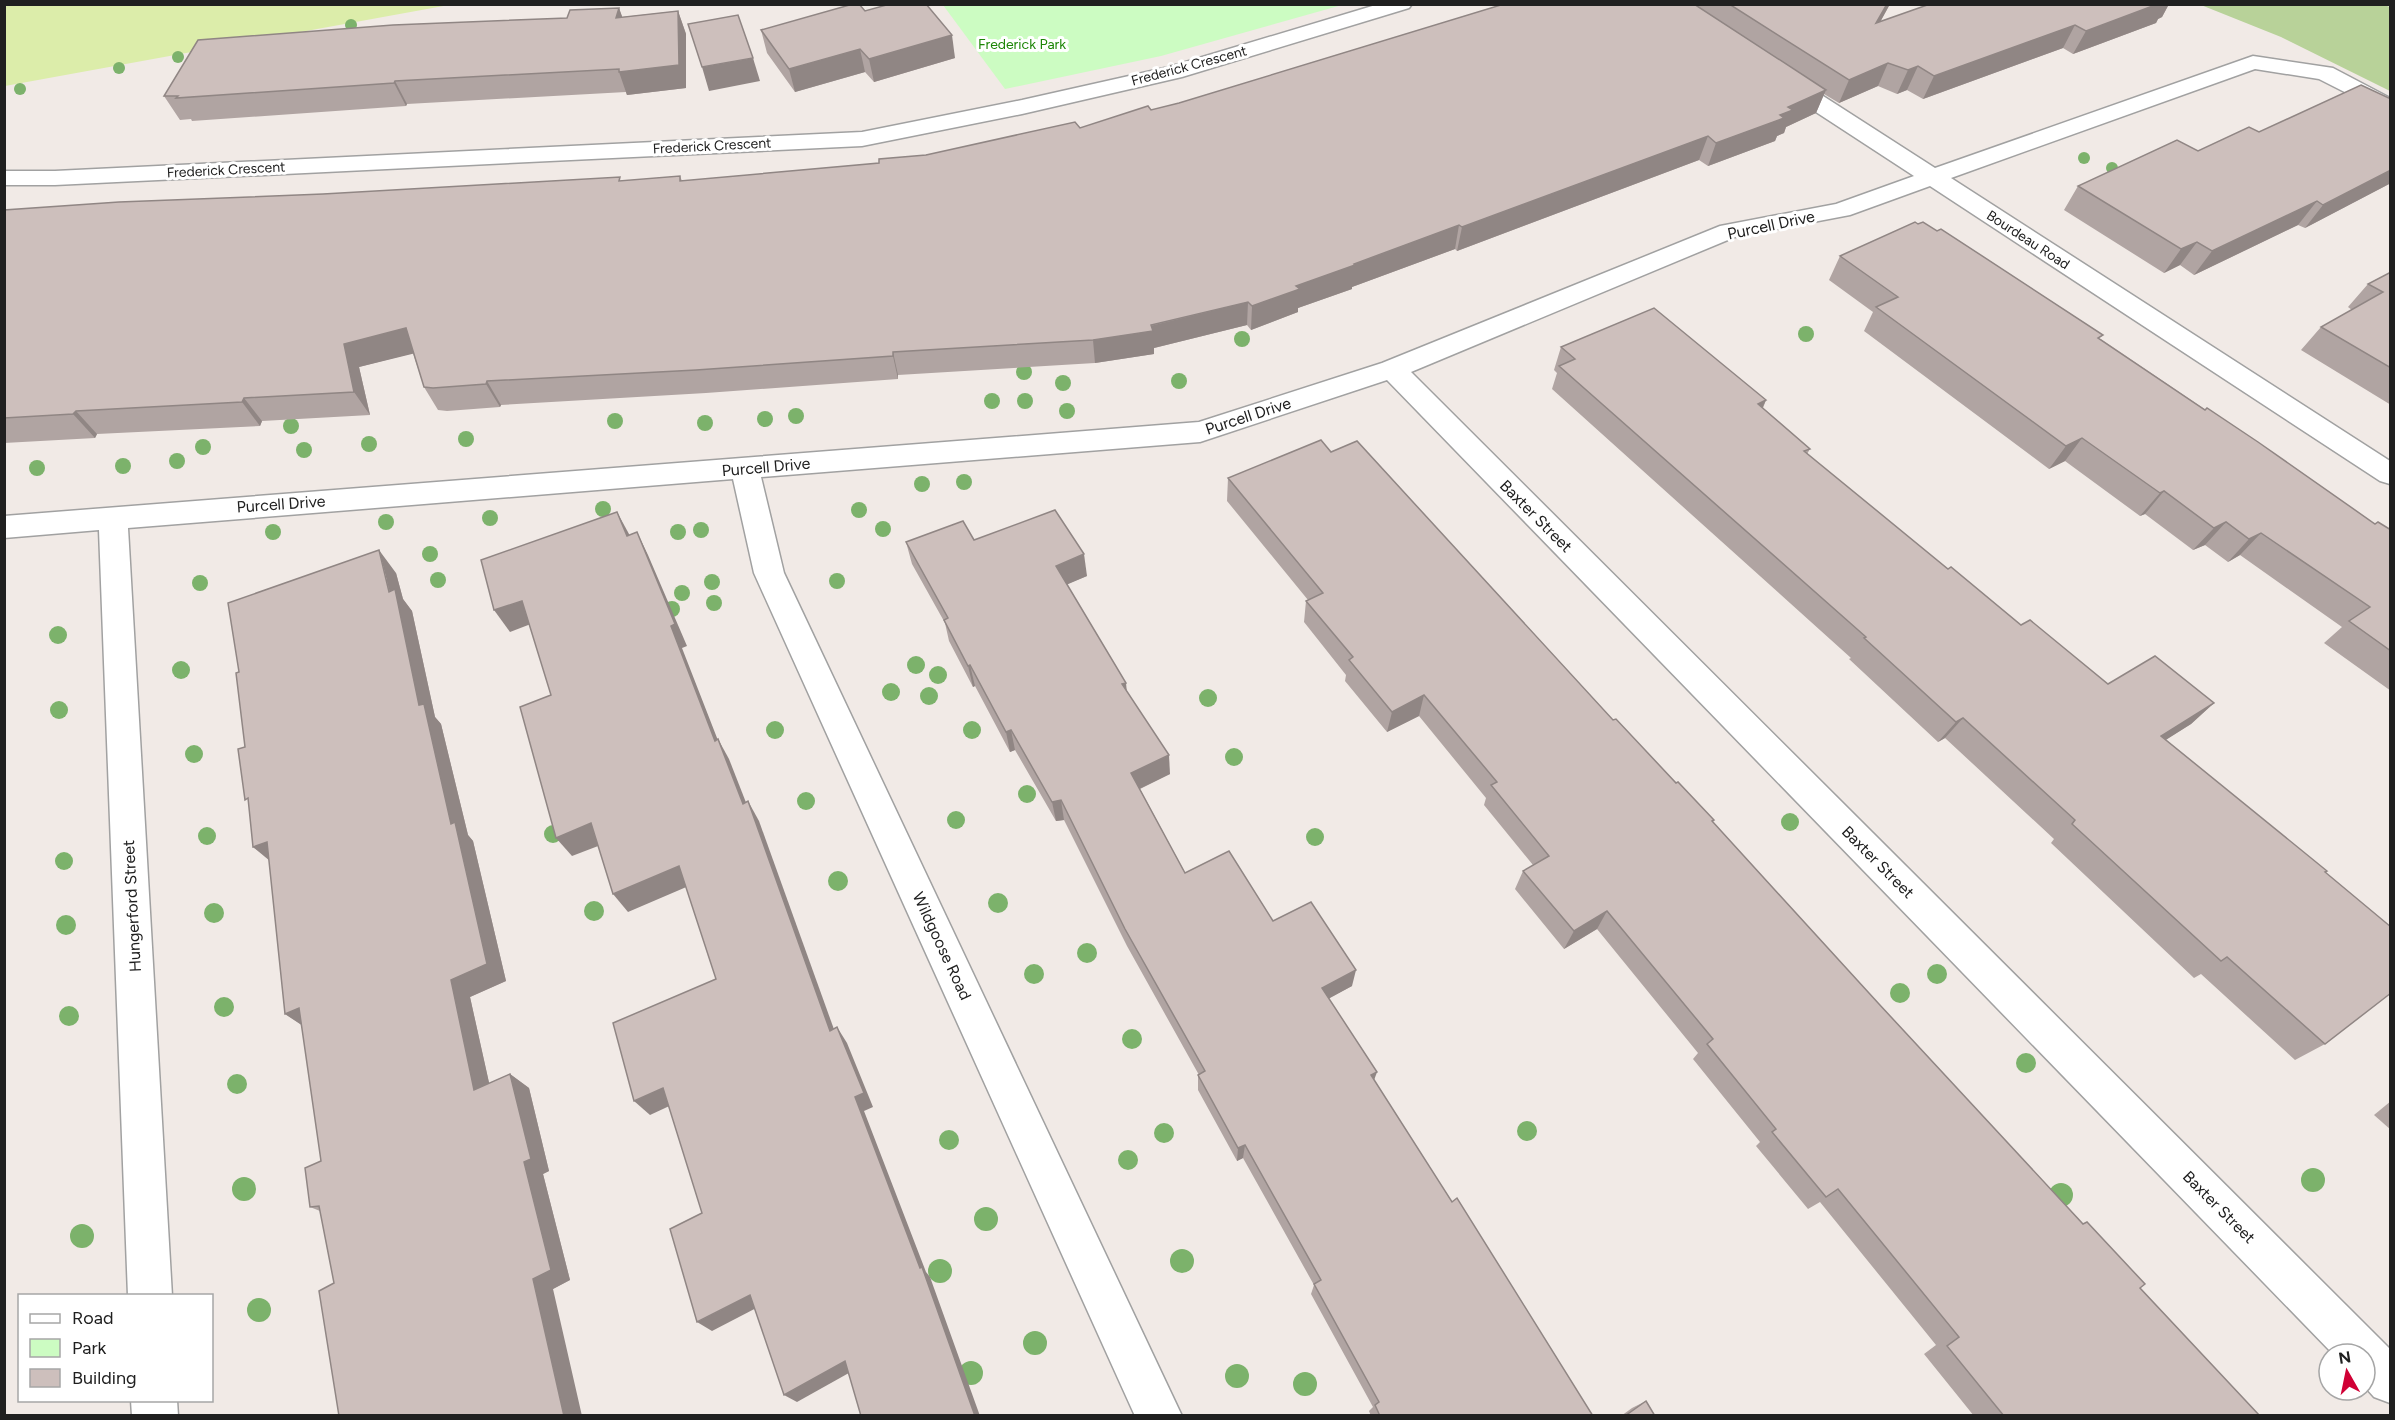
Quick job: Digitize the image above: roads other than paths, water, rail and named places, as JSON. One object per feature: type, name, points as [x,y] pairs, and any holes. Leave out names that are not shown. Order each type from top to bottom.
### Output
[{"type":"street","name":"Frederick Crescent","points":[[4,178],[55,178],[862,139],[1022,107],[1174,72],[1402,4]]},
{"type":"street","name":"Purcell Drive","points":[[4,527],[1200,432],[1392,369],[1729,231],[1841,210],[2253,62],[2325,73],[2391,106]]},
{"type":"street","name":"Bourdeau Road","points":[[1765,69],[2391,474]]},
{"type":"street","name":"Baxter Street","points":[[1392,369],[2351,1342]]},
{"type":"street","name":"Wildgoose Road","points":[[745,469],[769,573],[1159,1416]]},
{"type":"street","name":"Hungerford Street","points":[[113,517],[150,1294]]},
{"type":"street","name":"Baxter Street","points":[[2377,1368],[2391,1381]]},
{"type":"park label","name":"Frederick Park","points":[[1022,44]]}]
